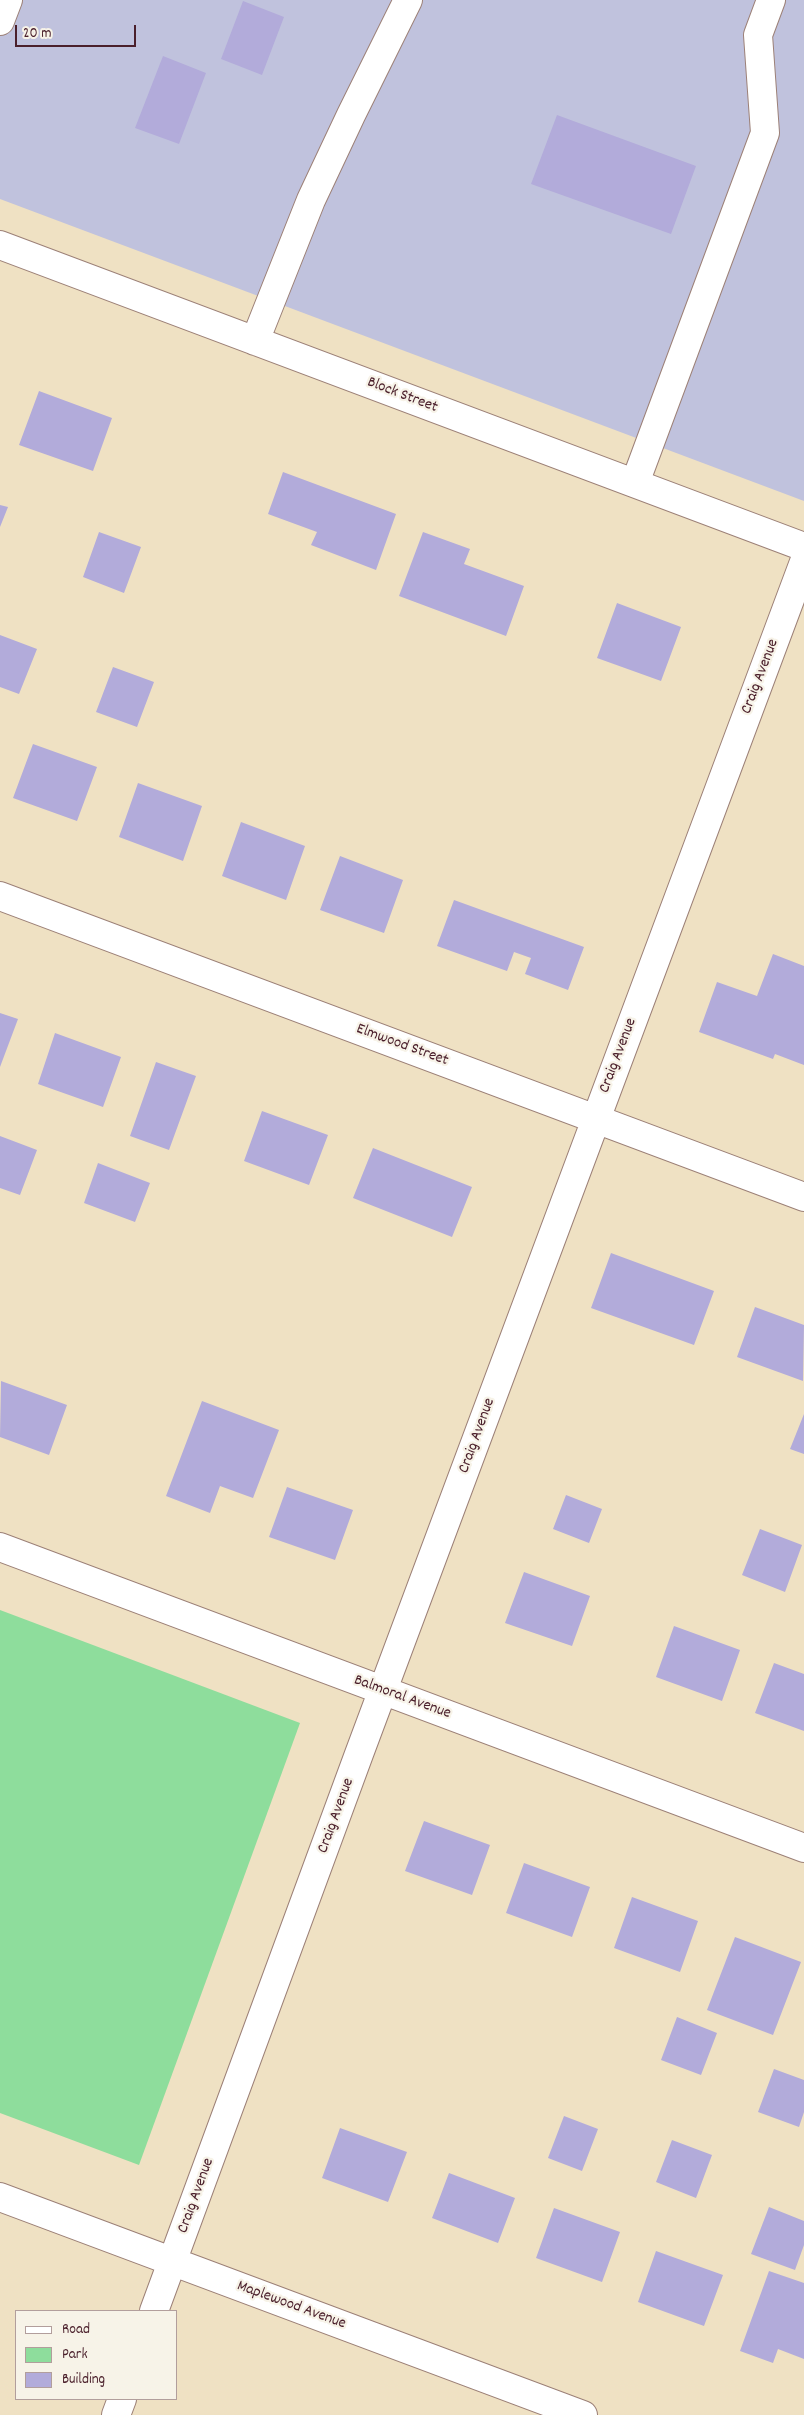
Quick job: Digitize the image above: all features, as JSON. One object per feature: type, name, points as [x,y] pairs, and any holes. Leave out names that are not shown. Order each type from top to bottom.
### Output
[{"type":"street","points":[[0,21],[8,0]]},
{"type":"street","points":[[255,341],[311,200],[408,0]]},
{"type":"street","points":[[635,483],[765,133],[758,35],[771,0]]},
{"type":"street","name":"Block Street","points":[[0,245],[804,546]]},
{"type":"street","name":"Craig Avenue","points":[[154,2310],[804,562]]},
{"type":"street","name":"Elmwood Street","points":[[0,896],[804,1197]]},
{"type":"street","name":"Balmoral Avenue","points":[[0,1547],[804,1848]]},
{"type":"street","name":"Maplewood Avenue","points":[[0,2197],[583,2415]]},
{"type":"street","points":[[116,2415],[122,2400]]},
{"type":"shaded area","points":[[0,0],[804,0],[804,501],[0,199]]},
{"type":"green space","points":[[0,1610],[300,1723],[139,2165],[0,2113]]},
{"type":"building","points":[[243,1],[284,17],[262,75],[221,59]]},
{"type":"building","points":[[163,56],[206,73],[179,144],[135,128]]},
{"type":"building","points":[[557,115],[696,166],[671,234],[531,184]]},
{"type":"building","points":[[39,391],[112,418],[93,471],[19,445]]},
{"type":"building","points":[[283,472],[396,514],[376,570],[311,545],[317,532],[268,514]]},
{"type":"building","points":[[0,505],[8,507],[0,527]]},
{"type":"building","points":[[99,532],[141,547],[124,593],[83,577]]},
{"type":"building","points":[[423,532],[470,549],[464,564],[524,586],[506,636],[399,596]]},
{"type":"building","points":[[617,603],[681,627],[661,681],[597,658]]},
{"type":"building","points":[[0,635],[37,649],[19,694],[0,687]]},
{"type":"building","points":[[113,667],[154,682],[137,727],[96,712]]},
{"type":"building","points":[[33,744],[97,767],[77,821],[13,798]]},
{"type":"building","points":[[138,783],[202,806],[183,861],[119,837]]},
{"type":"building","points":[[241,822],[305,846],[286,900],[222,876]]},
{"type":"building","points":[[340,856],[403,880],[384,933],[320,910]]},
{"type":"building","points":[[454,900],[584,947],[568,990],[525,974],[531,958],[514,952],[507,971],[437,946]]},
{"type":"building","points":[[773,954],[804,966],[804,1065],[775,1054],[773,1059],[699,1032],[717,982],[757,996]]},
{"type":"building","points":[[0,1013],[18,1019],[0,1067]]},
{"type":"building","points":[[55,1033],[121,1057],[103,1107],[38,1084]]},
{"type":"building","points":[[156,1062],[196,1076],[169,1150],[130,1136]]},
{"type":"building","points":[[262,1111],[328,1135],[309,1185],[244,1161]]},
{"type":"building","points":[[0,1136],[37,1150],[20,1195],[0,1188]]},
{"type":"building","points":[[373,1148],[472,1187],[452,1237],[353,1198]]},
{"type":"building","points":[[98,1163],[150,1183],[135,1222],[84,1203]]},
{"type":"building","points":[[611,1253],[714,1291],[694,1345],[591,1308]]},
{"type":"building","points":[[755,1307],[804,1325],[803,1381],[737,1357]]},
{"type":"building","points":[[1,1381],[67,1405],[49,1455],[0,1437]]},
{"type":"building","points":[[202,1401],[279,1430],[253,1498],[220,1486],[210,1513],[166,1496]]},
{"type":"building","points":[[804,1414],[804,1454],[790,1449]]},
{"type":"building","points":[[287,1487],[353,1510],[335,1560],[269,1537]]},
{"type":"building","points":[[566,1495],[602,1509],[589,1543],[553,1529]]},
{"type":"building","points":[[760,1529],[802,1545],[785,1592],[742,1575]]},
{"type":"building","points":[[524,1572],[590,1596],[572,1646],[505,1623]]},
{"type":"building","points":[[674,1626],[740,1650],[722,1701],[656,1677]]},
{"type":"building","points":[[774,1663],[804,1674],[804,1731],[755,1713]]},
{"type":"building","points":[[424,1821],[490,1845],[472,1895],[405,1871]]},
{"type":"building","points":[[524,1863],[590,1887],[572,1937],[506,1913]]},
{"type":"building","points":[[632,1897],[698,1921],[680,1972],[614,1948]]},
{"type":"building","points":[[735,1937],[801,1962],[773,2035],[707,2010]]},
{"type":"building","points":[[677,2017],[717,2033],[701,2075],[661,2060]]},
{"type":"building","points":[[774,2069],[804,2080],[804,2112],[799,2127],[758,2112]]},
{"type":"building","points":[[564,2116],[598,2129],[582,2171],[548,2158]]},
{"type":"building","points":[[340,2128],[407,2152],[388,2202],[322,2178]]},
{"type":"building","points":[[672,2140],[712,2155],[696,2198],[656,2182]]},
{"type":"building","points":[[449,2173],[515,2198],[498,2243],[432,2218]]},
{"type":"building","points":[[769,2207],[804,2221],[804,2245],[795,2270],[751,2254]]},
{"type":"building","points":[[554,2208],[620,2232],[602,2282],[536,2258]]},
{"type":"building","points":[[656,2251],[723,2275],[704,2326],[638,2302]]},
{"type":"building","points":[[769,2271],[804,2283],[804,2359],[778,2349],[773,2363],[740,2351]]}]
